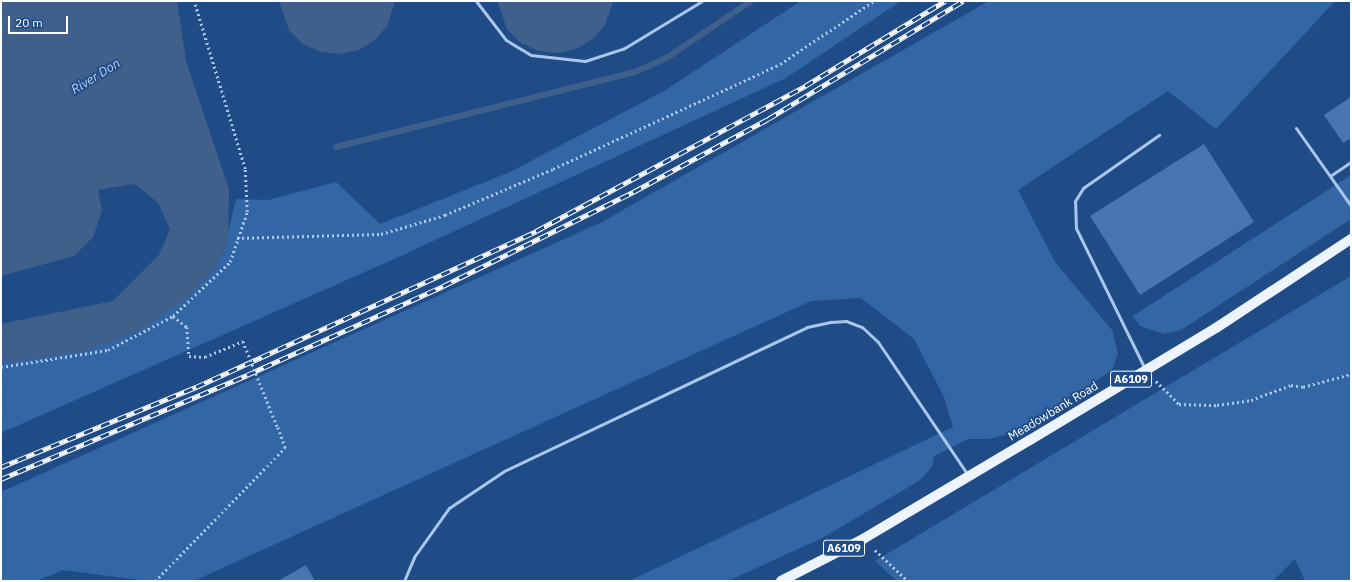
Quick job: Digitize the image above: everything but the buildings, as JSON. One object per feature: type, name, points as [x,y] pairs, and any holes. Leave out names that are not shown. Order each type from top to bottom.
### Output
[{"type":"main road","name":"Meadowbank Road","points":[[781,581],[863,539],[1146,370],[1351,239]]},
{"type":"lane","points":[[476,1],[506,40],[531,55],[585,61],[623,49],[702,1]]},
{"type":"lane","points":[[1296,128],[1351,206]]},
{"type":"lane","points":[[1146,370],[1076,228],[1075,201],[1083,188],[1159,135]]},
{"type":"lane","points":[[1330,176],[1351,162]]},
{"type":"lane","points":[[404,581],[414,557],[449,508],[504,471],[807,327],[831,322],[846,321],[862,327],[878,342],[969,476]]},
{"type":"path","points":[[1,367],[108,350],[173,316],[230,262],[247,212],[245,169],[194,1]]},
{"type":"path","points":[[237,238],[381,234],[445,215],[780,64],[874,1]]},
{"type":"path","points":[[154,581],[285,448],[243,341],[205,357],[189,356],[187,327],[173,316]]},
{"type":"path","points":[[1146,370],[1179,404],[1210,404],[1251,400],[1291,385],[1303,387],[1351,374]]},
{"type":"path","points":[[863,539],[908,581]]},
{"type":"shaded area","points":[[801,1],[901,1],[786,78],[392,260],[1,433],[1,352],[173,305],[223,254],[236,199],[268,200],[336,182],[380,224],[510,172],[664,91]]},
{"type":"shaded area","points":[[989,1],[1335,1],[1216,129],[1168,91],[1018,190],[1055,262],[1112,330],[1118,353],[1112,370],[1022,431],[988,439],[968,439],[934,456],[932,467],[919,481],[822,538],[728,581],[629,581],[953,427],[944,397],[914,339],[861,298],[811,301],[194,581],[147,581],[63,570],[36,581],[1,581],[1,492],[600,223]]},
{"type":"shaded area","points":[[1351,175],[1351,219],[1181,330],[1164,334],[1140,326],[1133,316]]},
{"type":"shaded area","points":[[1351,276],[1351,581],[1305,581],[1295,559],[1273,581],[897,581],[875,561]]},
{"type":"water","name":"River Don","points":[[1,1],[177,1],[186,61],[229,189],[228,241],[215,270],[189,296],[139,331],[86,351],[10,362],[1,361],[1,324],[113,301],[159,255],[170,229],[158,203],[135,184],[98,190],[102,211],[93,237],[74,256],[1,276]]},
{"type":"water","points":[[279,1],[395,1],[387,26],[375,40],[359,50],[340,54],[321,52],[303,44],[289,30]]},
{"type":"water","points":[[497,1],[613,1],[605,25],[593,39],[576,49],[558,53],[539,51],[521,43],[507,29]]},
{"type":"waterway","points":[[336,147],[635,72],[668,57],[751,1]]},
{"type":"railway","points":[[1,467],[196,387],[536,231],[805,86],[945,1]]},
{"type":"railway","points":[[1,479],[247,375],[443,286],[633,192],[768,119],[963,1]]}]
